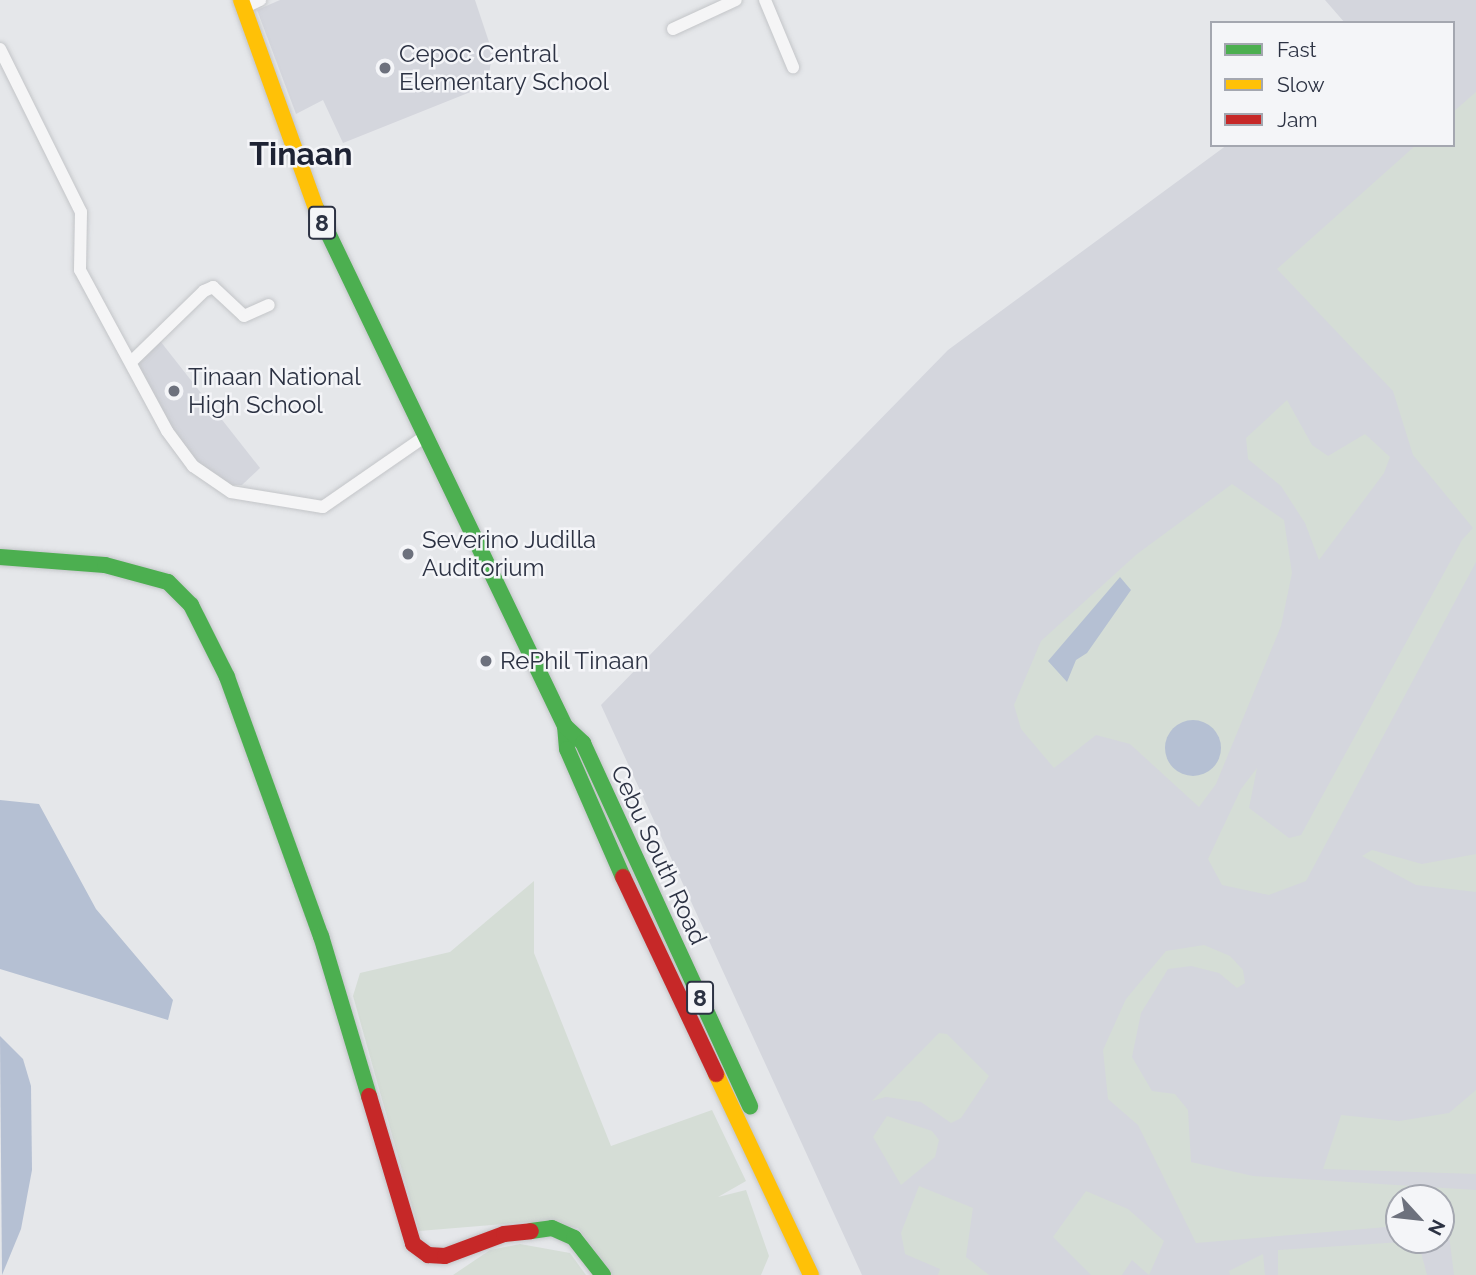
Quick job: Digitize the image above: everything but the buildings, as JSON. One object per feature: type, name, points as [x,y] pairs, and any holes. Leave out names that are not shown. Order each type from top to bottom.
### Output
[{"type":"main road","name":"8","points":[[242,4],[297,164],[344,273],[424,437]]},
{"type":"main road","name":"Cebu South Road","points":[[424,437],[565,726],[583,743],[813,1272]]},
{"type":"main road","points":[[0,557],[105,565],[168,582],[191,605],[227,677],[321,936],[413,1244],[428,1255],[445,1256],[504,1234],[552,1228],[574,1238],[603,1275]]},
{"type":"street","points":[[242,4],[260,0]]},
{"type":"street","points":[[673,29],[736,0]]},
{"type":"street","points":[[765,0],[793,67]]},
{"type":"street","points":[[0,49],[81,212],[80,270],[167,431],[192,466],[231,492],[263,500],[323,507],[424,437]]},
{"type":"street","points":[[131,362],[204,291],[214,287],[244,316],[269,306]]},
{"type":"shaded area","name":"Cepoc Central Elementary School","points":[[280,0],[475,0],[492,51],[488,85],[343,143],[323,100],[296,114],[257,10]]},
{"type":"shaded area","points":[[1325,0],[1476,0],[1476,1275],[862,1275],[601,705],[948,350],[1224,147],[1455,147],[1455,21],[1343,21]]},
{"type":"shaded area","points":[[1476,92],[1476,562],[1306,881],[1269,895],[1222,885],[1208,859],[1241,789],[1257,768],[1249,808],[1289,838],[1301,835],[1462,540],[1473,528],[1413,455],[1393,391],[1277,269],[1414,147],[1455,147],[1455,110]]},
{"type":"shaded area","name":"Tinaan National High School","points":[[157,337],[260,468],[242,485],[230,485],[198,464],[179,442],[134,361]]},
{"type":"shaded area","points":[[1287,400],[1312,445],[1328,456],[1365,434],[1390,457],[1384,473],[1319,560],[1305,523],[1281,486],[1248,459],[1246,438]]},
{"type":"shaded area","points":[[1232,484],[1284,520],[1292,573],[1281,626],[1216,784],[1199,807],[1130,744],[1096,735],[1054,768],[1021,729],[1014,705],[1041,641],[1137,554]]},
{"type":"shaded area","points":[[1372,850],[1422,864],[1476,854],[1476,892],[1416,885],[1362,856]]},
{"type":"shaded area","points":[[534,881],[534,953],[611,1146],[712,1110],[746,1181],[718,1197],[746,1190],[769,1256],[761,1275],[612,1275],[578,1228],[527,1222],[419,1231],[353,996],[360,973],[450,952]]},
{"type":"shaded area","points":[[1204,945],[1230,956],[1243,970],[1245,983],[1237,988],[1219,973],[1191,966],[1168,969],[1141,1013],[1132,1057],[1152,1091],[1175,1094],[1188,1110],[1191,1162],[1253,1176],[1385,1184],[1385,1227],[1196,1243],[1138,1125],[1108,1099],[1103,1050],[1126,999],[1166,951]]},
{"type":"shaded area","points":[[939,1033],[947,1034],[989,1076],[961,1118],[951,1123],[921,1102],[886,1097],[872,1101]]},
{"type":"shaded area","points":[[1476,1090],[1476,1174],[1323,1169],[1341,1115],[1399,1121],[1449,1113]]},
{"type":"shaded area","points":[[887,1116],[932,1131],[939,1140],[935,1157],[901,1185],[873,1137]]},
{"type":"shaded area","points":[[919,1186],[973,1208],[966,1257],[989,1275],[938,1275],[940,1269],[905,1254],[901,1233]]},
{"type":"shaded area","points":[[1455,1189],[1476,1190],[1476,1275],[1454,1275],[1451,1254],[1455,1254]]},
{"type":"shaded area","points":[[1086,1191],[1128,1209],[1164,1241],[1149,1275],[1132,1260],[1122,1275],[1091,1275],[1053,1237]]},
{"type":"shaded area","points":[[1385,1243],[1385,1254],[1421,1254],[1427,1275],[1278,1275],[1278,1250]]},
{"type":"shaded area","points":[[520,1244],[570,1253],[586,1275],[453,1275],[490,1250]]},
{"type":"shaded area","points":[[1263,1254],[1265,1275],[1230,1275],[1229,1271]]},
{"type":"water","points":[[1120,577],[1131,590],[1087,653],[1076,660],[1067,682],[1048,661]]},
{"type":"water","points":[[1193,720],[1208,725],[1216,733],[1221,748],[1216,763],[1208,771],[1193,776],[1178,771],[1170,763],[1165,748],[1170,733],[1178,725]]},
{"type":"water","points":[[0,800],[39,804],[96,909],[173,1000],[168,1020],[0,969]]},
{"type":"water","points":[[0,1036],[23,1059],[31,1086],[32,1170],[21,1229],[2,1275]]},
{"type":"traffic: fast","points":[[316,208],[565,726],[567,749],[623,877]]},
{"type":"traffic: fast","points":[[0,557],[105,565],[168,582],[191,605],[227,677],[321,936],[369,1096]]},
{"type":"traffic: fast","points":[[565,726],[583,743],[750,1106]]},
{"type":"traffic: fast","points":[[531,1231],[552,1228],[574,1238],[603,1275]]},
{"type":"traffic: slow","points":[[241,0],[316,208]]},
{"type":"traffic: slow","points":[[716,1074],[811,1275]]},
{"type":"traffic: jam","points":[[623,877],[716,1074]]},
{"type":"traffic: jam","points":[[369,1096],[413,1244],[428,1255],[445,1256],[504,1234],[531,1231]]},
{"type":"place","name":"Cepoc Central Elementary School","points":[[385,68]]},
{"type":"place","name":"Tinaan National High School","points":[[174,391]]},
{"type":"place","name":"Severino Judilla Auditorium","points":[[408,554]]},
{"type":"place","name":"RePhil Tinaan","points":[[486,661]]},
{"type":"district","name":"Tinaan","points":[[301,154]]}]
